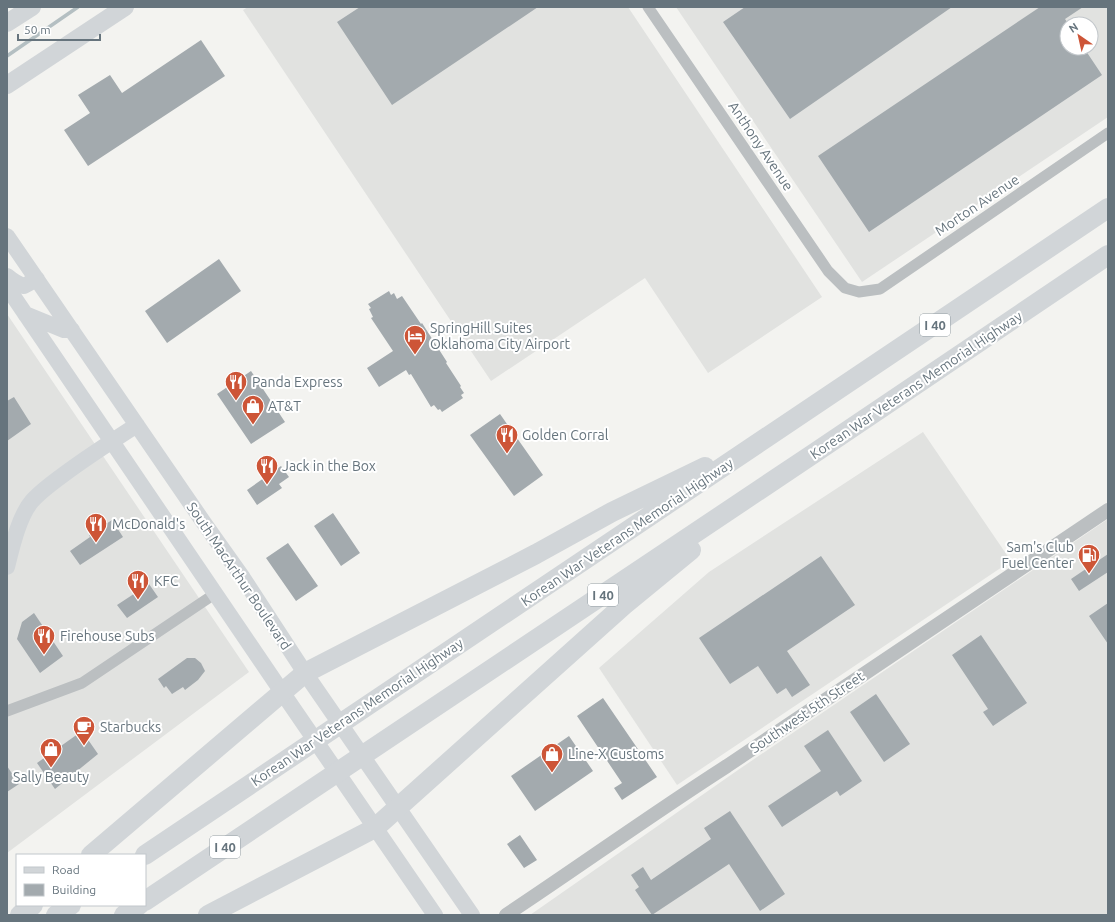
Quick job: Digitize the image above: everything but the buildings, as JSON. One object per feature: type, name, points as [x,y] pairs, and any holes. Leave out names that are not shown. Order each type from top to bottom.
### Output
[{"type":"highway","name":"Korean War Veterans Memorial Highway","points":[[146,854],[1108,208]]},
{"type":"highway","name":"Korean War Veterans Memorial Highway","points":[[146,900],[1108,255]]},
{"type":"highway","points":[[92,854],[305,673],[536,554],[612,512],[762,441]]},
{"type":"highway","points":[[208,915],[375,828],[647,585],[813,454]]},
{"type":"highway","points":[[20,915],[32,906]]},
{"type":"highway","points":[[56,915],[70,906]]},
{"type":"highway","points":[[124,915],[138,906]]},
{"type":"main road","points":[[7,23],[32,7]]},
{"type":"main road","points":[[7,85],[125,7]]},
{"type":"main road","name":"South MacArthur Boulevard","points":[[7,236],[243,578],[305,673],[472,915]]},
{"type":"main road","points":[[7,276],[14,282],[24,286],[36,279]]},
{"type":"main road","name":"South MacArthur Boulevard","points":[[7,287],[435,915]]},
{"type":"main road","points":[[25,314],[64,330],[72,330]]},
{"type":"main road","points":[[7,567],[21,521],[32,502],[50,485],[137,424]]},
{"type":"street","name":"Anthony Avenue","points":[[648,7],[828,272],[846,288],[859,292]]},
{"type":"street","name":"Morton Avenue","points":[[859,292],[880,289],[1108,134]]},
{"type":"street","name":"Southwest 5th Street","points":[[506,915],[1108,510]]},
{"type":"street","points":[[7,711],[82,683],[216,593]]},
{"type":"shaded area","points":[[248,7],[628,7],[822,297],[708,373],[645,278],[491,381],[243,10]]},
{"type":"shaded area","points":[[676,7],[1108,7],[1108,117],[862,282]]},
{"type":"shaded area","points":[[7,314],[249,672],[7,853]]},
{"type":"shaded area","points":[[923,432],[1011,561],[677,785],[599,668],[709,572]]},
{"type":"shaded area","points":[[1108,519],[1108,915],[530,915],[738,770]]},
{"type":"waterway","points":[[7,56],[78,7]]},
{"type":"place","name":"SpringHill Suites Oklahoma City Airport","points":[[415,356]]},
{"type":"place","name":"Panda Express","points":[[236,402]]},
{"type":"place","name":"AT&T","points":[[253,426]]},
{"type":"place","name":"Golden Corral","points":[[507,454]]},
{"type":"place","name":"Jack in the Box","points":[[267,486]]},
{"type":"place","name":"McDonald's","points":[[96,544]]},
{"type":"place","name":"Sam's Club Fuel Center","points":[[1089,574]]},
{"type":"place","name":"KFC","points":[[138,600]]},
{"type":"place","name":"Firehouse Subs","points":[[44,656]]},
{"type":"place","name":"Starbucks","points":[[84,746]]},
{"type":"place","name":"Sally Beauty","points":[[51,768]]},
{"type":"place","name":"Line-X Customs","points":[[552,774]]}]
